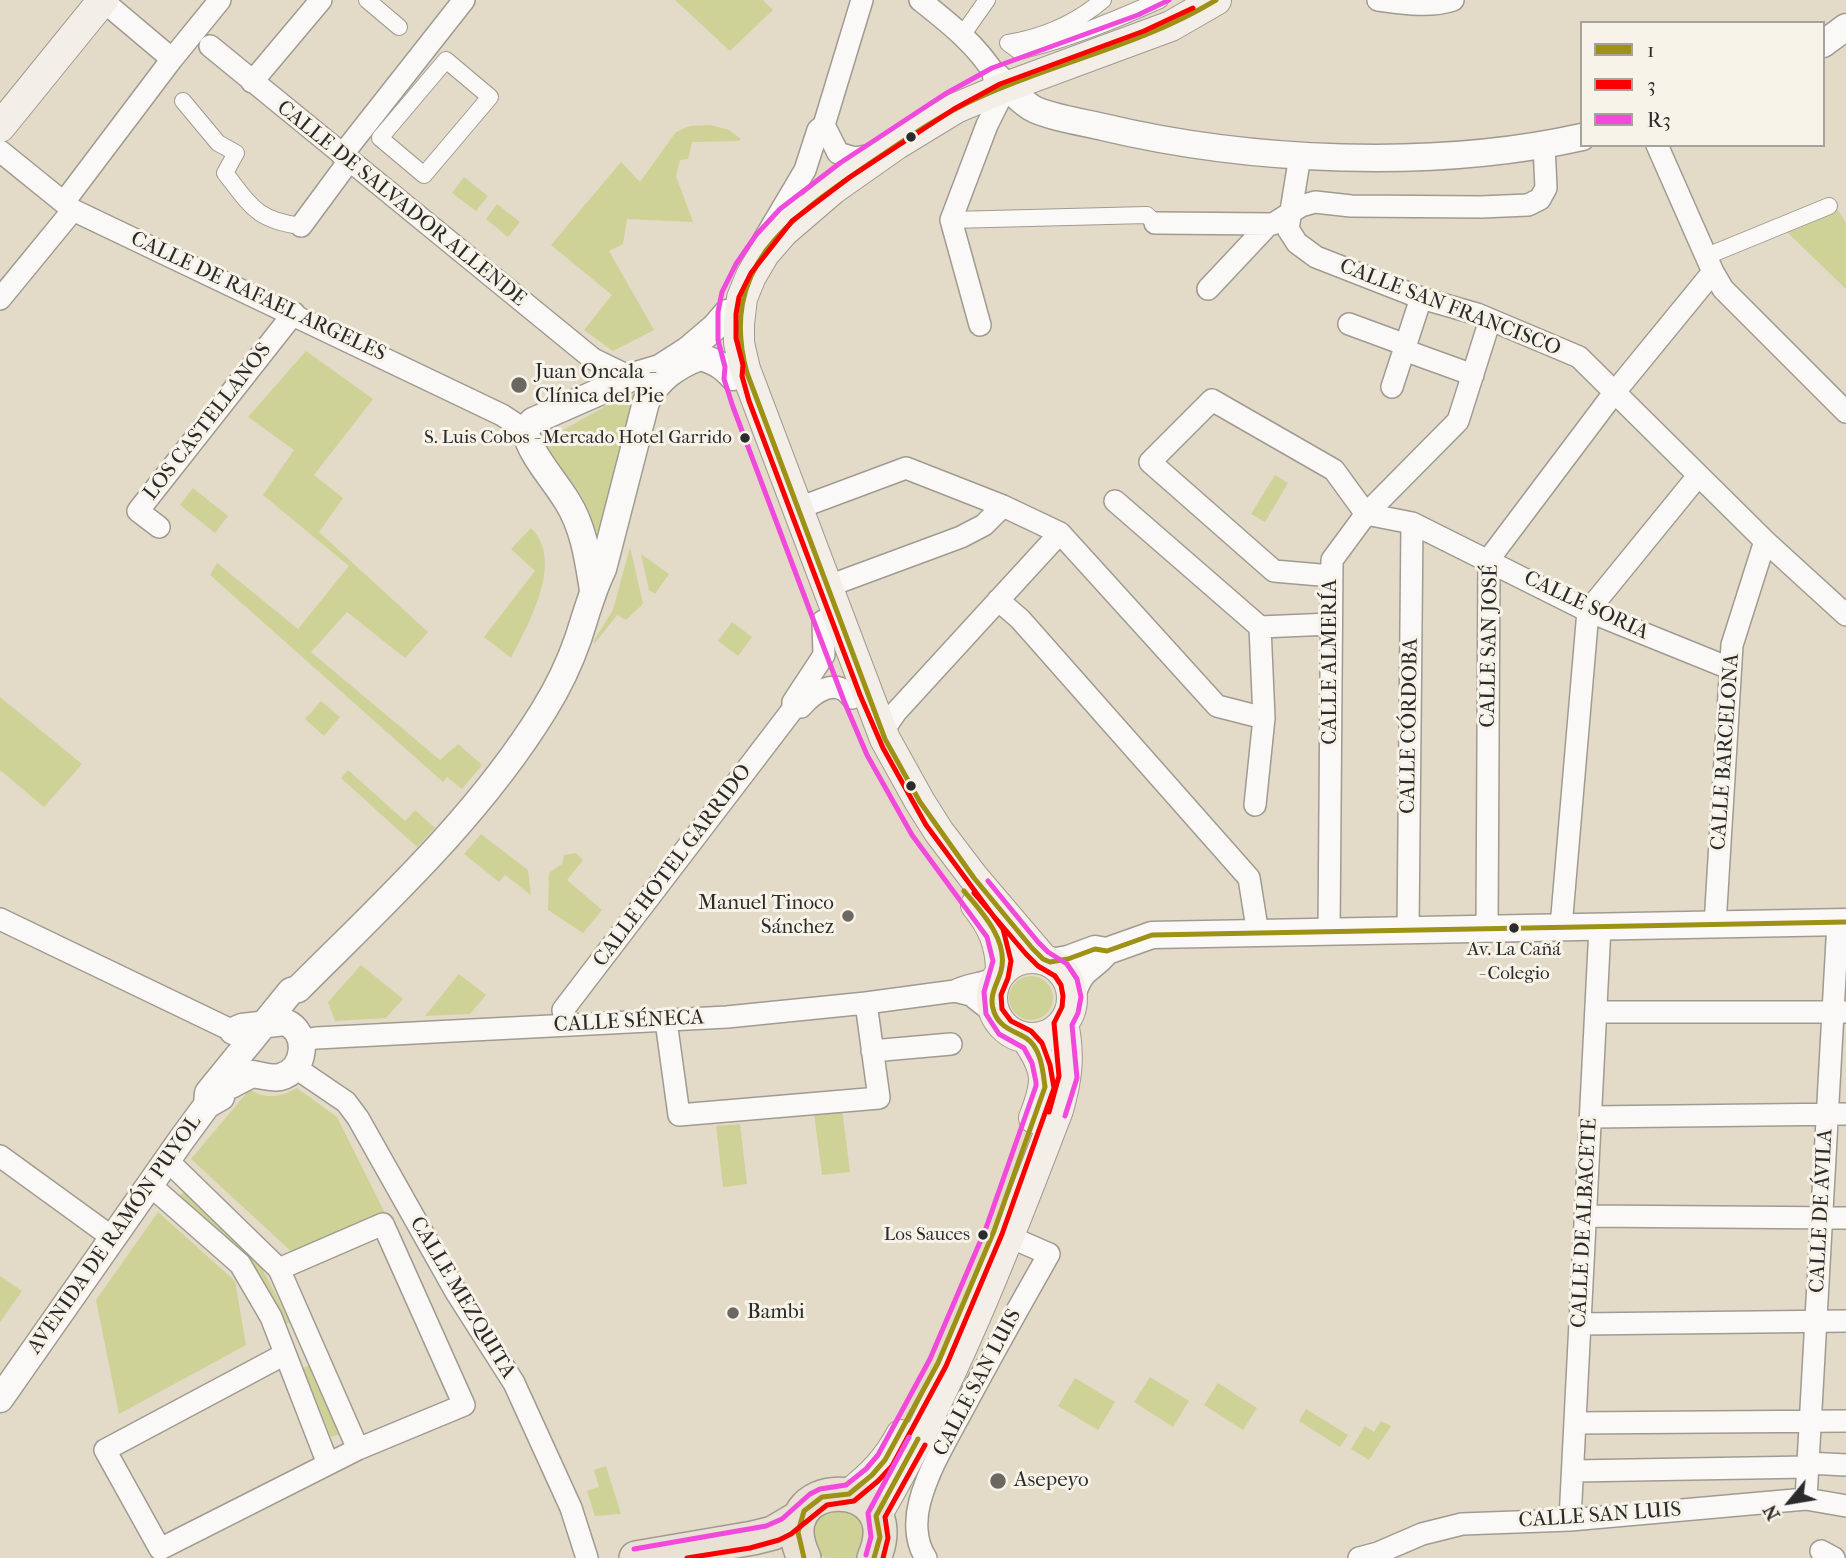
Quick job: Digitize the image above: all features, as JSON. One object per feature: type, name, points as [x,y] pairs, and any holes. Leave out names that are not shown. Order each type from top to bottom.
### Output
[{"type":"main road","points":[[0,100],[80,0]]},
{"type":"main road","points":[[0,127],[102,0]]},
{"type":"main road","points":[[999,974],[1000,947],[995,933],[904,806],[875,752],[852,698],[744,413],[733,377],[734,366],[727,339],[727,313],[731,294],[743,269],[763,241],[786,215],[855,156],[950,101],[1141,23],[1189,0]]},
{"type":"main road","points":[[877,1516],[926,1422],[981,1306],[1058,1110],[1068,1077],[1066,978],[1046,960],[974,878],[939,832],[885,738],[745,369],[739,343],[742,298],[764,254],[783,232],[833,189],[897,144],[1001,81],[1171,26],[1216,0]]},
{"type":"main road","points":[[1046,960],[1021,959],[1008,965],[999,974],[993,987],[995,1014],[1002,1025],[1013,1033],[1026,1038],[1040,1038],[1053,1032],[1068,1010]]},
{"type":"main road","points":[[849,1494],[872,1475],[897,1443],[938,1363],[994,1231],[1045,1087],[1040,1061],[1026,1038]]},
{"type":"main road","points":[[802,1558],[797,1531],[800,1517],[808,1505],[820,1497],[834,1493],[849,1494],[865,1502],[877,1516],[881,1530],[880,1545],[874,1558]]},
{"type":"main road","points":[[636,1558],[773,1533],[800,1517]]},
{"type":"main road","points":[[732,1558],[780,1552],[802,1558]]},
{"type":"street","points":[[102,0],[172,59]]},
{"type":"street","points":[[0,299],[172,59],[220,0]]},
{"type":"street","points":[[251,82],[321,0]]},
{"type":"street","points":[[368,0],[399,26]]},
{"type":"street","points":[[183,101],[218,143],[236,153],[225,173],[254,210],[276,222],[301,226],[345,158],[464,0]]},
{"type":"street","points":[[806,170],[818,130],[824,125],[862,0]]},
{"type":"street","points":[[920,0],[963,34],[986,59],[1001,81],[1034,109],[1114,130],[1193,144],[1300,156],[1424,157],[1545,145],[1580,137]]},
{"type":"street","points":[[963,34],[987,0]]},
{"type":"street","points":[[1103,0],[1066,26],[1008,43],[1019,51],[1034,48],[1119,18],[1160,0]]},
{"type":"street","points":[[1378,0],[1404,3],[1448,2]]},
{"type":"street","points":[[1825,43],[1846,27]]},
{"type":"street","name":"CALLE DE SALVADOR ALLENDE","points":[[210,46],[593,359],[632,378]]},
{"type":"street","points":[[446,60],[490,97],[424,175],[380,138],[446,60]]},
{"type":"street","points":[[980,325],[951,220],[1001,81]]},
{"type":"street","points":[[824,125],[834,149],[855,156]]},
{"type":"street","points":[[951,220],[1147,215],[1155,223],[1269,224],[1315,202],[1351,205],[1528,205],[1540,199],[1546,188],[1545,145]]},
{"type":"street","points":[[1658,147],[1723,289],[1846,412]]},
{"type":"street","name":"CALLE DE RAFAEL ARGELES","points":[[0,151],[69,206],[502,415],[525,430]]},
{"type":"street","points":[[763,241],[806,170],[814,162],[855,156]]},
{"type":"street","name":"CALLE SAN FRANCISCO","points":[[1300,156],[1288,229],[1297,243],[1316,257],[1421,299],[1477,314],[1579,357],[1765,541],[1838,594],[1846,615]]},
{"type":"street","points":[[1710,264],[1829,205]]},
{"type":"street","points":[[1208,289],[1269,224]]},
{"type":"street","name":"CALLE SAN JOSÉ","points":[[1487,929],[1489,559],[1710,264]]},
{"type":"street","points":[[1392,387],[1421,299]]},
{"type":"street","name":"LOS CASTELLANOS","points":[[159,527],[138,511],[294,313]]},
{"type":"street","points":[[525,430],[533,421],[660,368],[715,327],[727,313]]},
{"type":"street","name":"CALLE ALMERÍA","points":[[1329,932],[1332,560],[1366,514],[1458,421],[1490,320]]},
{"type":"street","points":[[1349,324],[1473,375]]},
{"type":"street","name":"AVENIDA DE RAMÓN PUYOL","points":[[0,1399],[167,1160],[220,1095],[208,1093],[248,1054],[284,1029],[291,991],[298,989],[433,854],[494,782],[545,709],[577,642],[593,590],[603,569],[646,402],[652,390],[670,372],[700,357],[713,360],[733,377]]},
{"type":"street","points":[[593,359],[603,380],[598,395]]},
{"type":"street","points":[[632,378],[643,388],[646,402]]},
{"type":"street","points":[[1332,576],[1274,571],[1150,461],[1212,400],[1334,470],[1366,514]]},
{"type":"street","name":"AVENIDA DE RAMÓN PUYOL","points":[[525,430],[528,442],[568,503],[581,530],[589,559],[593,590]]},
{"type":"street","points":[[796,509],[906,468],[1003,506],[1060,533],[1217,706],[1264,718]]},
{"type":"street","points":[[1561,928],[1588,611],[1699,476]]},
{"type":"street","points":[[1115,501],[1260,627],[1331,624]]},
{"type":"street","points":[[826,587],[961,537],[984,525],[1003,506]]},
{"type":"street","name":"CALLE SORIA","points":[[1366,514],[1412,523],[1489,559],[1588,611],[1729,668]]},
{"type":"street","name":"CALLE CÓRDOBA","points":[[1408,930],[1412,523]]},
{"type":"street","points":[[581,530],[585,535],[597,539],[610,535],[614,530]]},
{"type":"street","points":[[885,738],[887,725],[896,712],[1060,533]]},
{"type":"street","name":"CALLE BARCELONA","points":[[1715,925],[1729,668],[1732,645],[1765,541]]},
{"type":"street","points":[[998,600],[1020,619],[1249,878],[1258,934]]},
{"type":"street","name":"CALLE HOTEL GARRIDO","points":[[566,1025],[563,1010],[793,709],[793,702],[824,655],[823,621]]},
{"type":"street","points":[[1255,805],[1264,718],[1260,627]]},
{"type":"street","name":"CALLE HOTEL GARRIDO","points":[[793,709],[800,708],[820,690],[837,687],[849,693],[852,698]]},
{"type":"street","points":[[0,919],[248,1054],[280,1077],[296,1068],[302,1051],[284,1029]]},
{"type":"street","points":[[1046,960],[1068,959],[1095,949],[1107,951],[1152,935],[1842,922]]},
{"type":"street","name":"CALLE DE ÁVILA","points":[[1806,1499],[1822,1219],[1837,1114],[1842,922]]},
{"type":"street","name":"CALLE DE ALBACETE","points":[[1570,1520],[1600,927]]},
{"type":"street","points":[[1068,1010],[1081,974],[1100,960],[1107,951]]},
{"type":"street","name":"CALLE SÉNECA","points":[[284,1029],[316,1038],[666,1021],[866,1003],[955,991],[965,985],[984,983],[999,974]]},
{"type":"street","points":[[955,991],[971,995],[995,1014]]},
{"type":"street","points":[[666,1021],[679,1115],[878,1098],[866,1003]]},
{"type":"street","points":[[1596,1012],[1839,1012]]},
{"type":"street","points":[[872,1051],[951,1044]]},
{"type":"street","name":"CALLE MEZQUITA","points":[[296,1068],[346,1102],[358,1118],[456,1292],[514,1383],[571,1508],[587,1558]]},
{"type":"street","points":[[1591,1117],[1837,1114]]},
{"type":"street","points":[[0,1156],[113,1238]]},
{"type":"street","points":[[167,1160],[279,1269],[358,1449]]},
{"type":"street","points":[[150,1185],[240,1264],[271,1317],[328,1464]]},
{"type":"street","points":[[1585,1216],[1846,1218]]},
{"type":"street","points":[[279,1269],[383,1224],[464,1405],[358,1449],[160,1549],[105,1450],[285,1354]]},
{"type":"street","name":"CALLE SAN LUIS","points":[[926,1558],[918,1540],[917,1524],[919,1504],[930,1473],[1003,1334],[1049,1254],[1010,1237]]},
{"type":"street","points":[[1580,1324],[1846,1321]]},
{"type":"street","points":[[1575,1423],[1846,1421]]},
{"type":"street","points":[[1574,1471],[1846,1465]]},
{"type":"street","name":"CALLE SAN LUIS","points":[[1359,1558],[1422,1534],[1462,1524],[1570,1520],[1806,1499],[1846,1506]]},
{"type":"green space","points":[[675,0],[763,0],[773,10],[730,51]]},
{"type":"green space","points":[[710,125],[729,130],[741,139],[692,142],[688,159],[680,160],[676,176],[693,222],[627,219],[623,244],[609,251],[654,330],[613,351],[584,330],[612,295],[551,245],[621,162],[640,182],[676,132],[690,126]]},
{"type":"green space","points":[[464,177],[488,196],[476,211],[452,193]]},
{"type":"green space","points":[[497,204],[520,222],[508,237],[486,219]]},
{"type":"green space","points":[[1838,210],[1846,223],[1846,289],[1786,231]]},
{"type":"green space","points":[[306,351],[373,399],[314,475],[343,498],[319,532],[428,632],[405,658],[347,612],[311,652],[440,760],[458,744],[482,765],[462,789],[447,777],[443,782],[210,575],[217,563],[298,629],[349,566],[263,495],[294,450],[248,417]]},
{"type":"green space","points":[[632,391],[636,397],[634,396],[599,533],[592,528],[586,506],[575,486],[545,450],[544,441]]},
{"type":"green space","points":[[1275,475],[1288,483],[1265,522],[1251,514]]},
{"type":"green space","points":[[193,488],[228,516],[215,533],[180,505]]},
{"type":"green space","points":[[531,528],[541,542],[545,558],[544,575],[534,611],[511,658],[484,637],[535,571],[511,549]]},
{"type":"green space","points":[[630,547],[643,604],[626,620],[617,615],[595,643],[593,642],[613,610]]},
{"type":"green space","points":[[641,554],[669,574],[655,594],[649,590]]},
{"type":"green space","points":[[732,622],[752,637],[738,656],[718,641]]},
{"type":"green space","points":[[0,697],[82,764],[44,807],[0,770]]},
{"type":"green space","points":[[321,701],[340,717],[324,736],[305,719]]},
{"type":"green space","points":[[348,770],[405,821],[415,810],[435,828],[417,847],[341,778]]},
{"type":"green space","points":[[481,834],[528,870],[531,895],[505,875],[499,882],[464,854]]},
{"type":"green space","points":[[576,853],[583,860],[567,880],[602,910],[583,933],[548,910],[549,873],[562,864],[564,855]]},
{"type":"green space","points":[[361,965],[403,999],[386,1018],[335,1021],[328,1002]]},
{"type":"green space","points":[[459,974],[486,995],[470,1014],[425,1016]]},
{"type":"green space","points":[[1031,976],[1046,983],[1053,998],[1046,1013],[1031,1020],[1016,1013],[1009,998],[1016,983]]},
{"type":"green space","points":[[297,1088],[337,1117],[386,1215],[293,1253],[191,1159],[250,1089],[262,1095],[274,1096]]},
{"type":"green space","points":[[842,1109],[850,1172],[822,1175],[814,1113]]},
{"type":"green space","points":[[740,1124],[747,1184],[723,1187],[716,1126]]},
{"type":"green space","points":[[187,1190],[253,1251],[290,1322],[282,1326],[178,1197]]},
{"type":"green space","points":[[158,1212],[235,1281],[246,1345],[119,1414],[96,1300]]},
{"type":"green space","points":[[0,1276],[22,1291],[0,1322]]},
{"type":"green space","points":[[313,1364],[341,1434],[331,1437],[303,1368]]},
{"type":"green space","points":[[1150,1377],[1189,1401],[1173,1427],[1134,1402]]},
{"type":"green space","points":[[1075,1378],[1115,1402],[1098,1430],[1058,1406]]},
{"type":"green space","points":[[1218,1383],[1257,1408],[1243,1430],[1204,1405]]},
{"type":"green space","points":[[1306,1409],[1348,1435],[1340,1447],[1299,1421]]},
{"type":"green space","points":[[1381,1421],[1391,1426],[1369,1460],[1351,1449],[1365,1426],[1374,1432]]},
{"type":"green space","points":[[606,1466],[621,1514],[595,1516],[587,1491],[599,1487],[594,1470]]},
{"type":"green space","points":[[839,1506],[864,1518],[862,1553],[856,1558],[825,1558],[815,1542],[814,1529],[818,1518],[826,1511]]},
{"type":"transit line","name":"R3","points":[[634,1549],[766,1526],[782,1519],[810,1494],[820,1489],[846,1485],[866,1469],[878,1455],[930,1359],[986,1228],[1036,1086],[1032,1063],[1024,1048],[999,1034],[986,1014],[984,992],[993,961],[987,937],[912,835],[867,755],[844,701],[724,379],[725,367],[718,340],[718,312],[722,292],[736,264],[756,235],[780,209],[840,163],[945,94],[992,68],[1138,15],[1169,0]]},
{"type":"transit line","name":"1","points":[[1216,0],[1187,16],[1129,41],[1010,84],[936,120],[811,206],[787,227],[767,250],[752,275],[743,303],[741,336],[747,373],[885,739],[920,802],[974,878],[1032,948],[1050,962],[1068,959],[1095,949],[1107,951],[1152,935],[1846,922]]},
{"type":"transit line","name":"3","points":[[687,1558],[750,1548],[779,1540],[791,1534],[827,1505],[854,1501],[892,1466],[946,1366],[1002,1234],[1054,1088],[1042,1043],[1031,1031],[1011,1021],[1002,1009],[1001,995],[1011,961],[1003,929],[926,825],[883,748],[860,695],[749,401],[736,338],[739,297],[751,273],[792,221],[850,177],[954,109],[1000,84],[1144,31],[1193,8]]},
{"type":"transit line","name":"R3","points":[[988,881],[1038,942],[1067,964],[1077,979],[1081,997],[1072,1025],[1077,1078],[1065,1116]]},
{"type":"transit line","name":"1","points":[[804,1558],[798,1532],[804,1511],[822,1497],[849,1494],[872,1475],[885,1460],[938,1363],[994,1231],[1045,1087],[1035,1047],[1026,1038],[1003,1025],[994,1012],[993,996],[1001,971],[1001,949],[992,928],[964,891]]},
{"type":"transit line","name":"3","points":[[974,893],[1026,954],[1038,966],[1055,976],[1061,985],[1062,1007],[1054,1023],[1059,1076],[1049,1112]]},
{"type":"transit line","name":"R3","points":[[866,1555],[871,1537],[868,1513],[909,1437]]},
{"type":"transit line","name":"1","points":[[874,1558],[880,1537],[876,1516],[918,1439]]},
{"type":"transit line","name":"3","points":[[883,1558],[888,1538],[885,1517],[925,1445]]},
{"type":"place","name":"Juan Oncala - Clínica del Pie","points":[[519,385]]},
{"type":"place","name":"S. Luis Cobos - Mercado Hotel Garrido","points":[[745,438]]},
{"type":"place","name":"Manuel Tinoco Sánchez","points":[[848,916]]},
{"type":"place","name":"Av. La Cañá - Colegio","points":[[1514,928]]},
{"type":"place","name":"Los Sauces","points":[[983,1235]]},
{"type":"place","name":"Bambi","points":[[733,1313]]},
{"type":"place","name":"Asepeyo","points":[[998,1481]]}]
